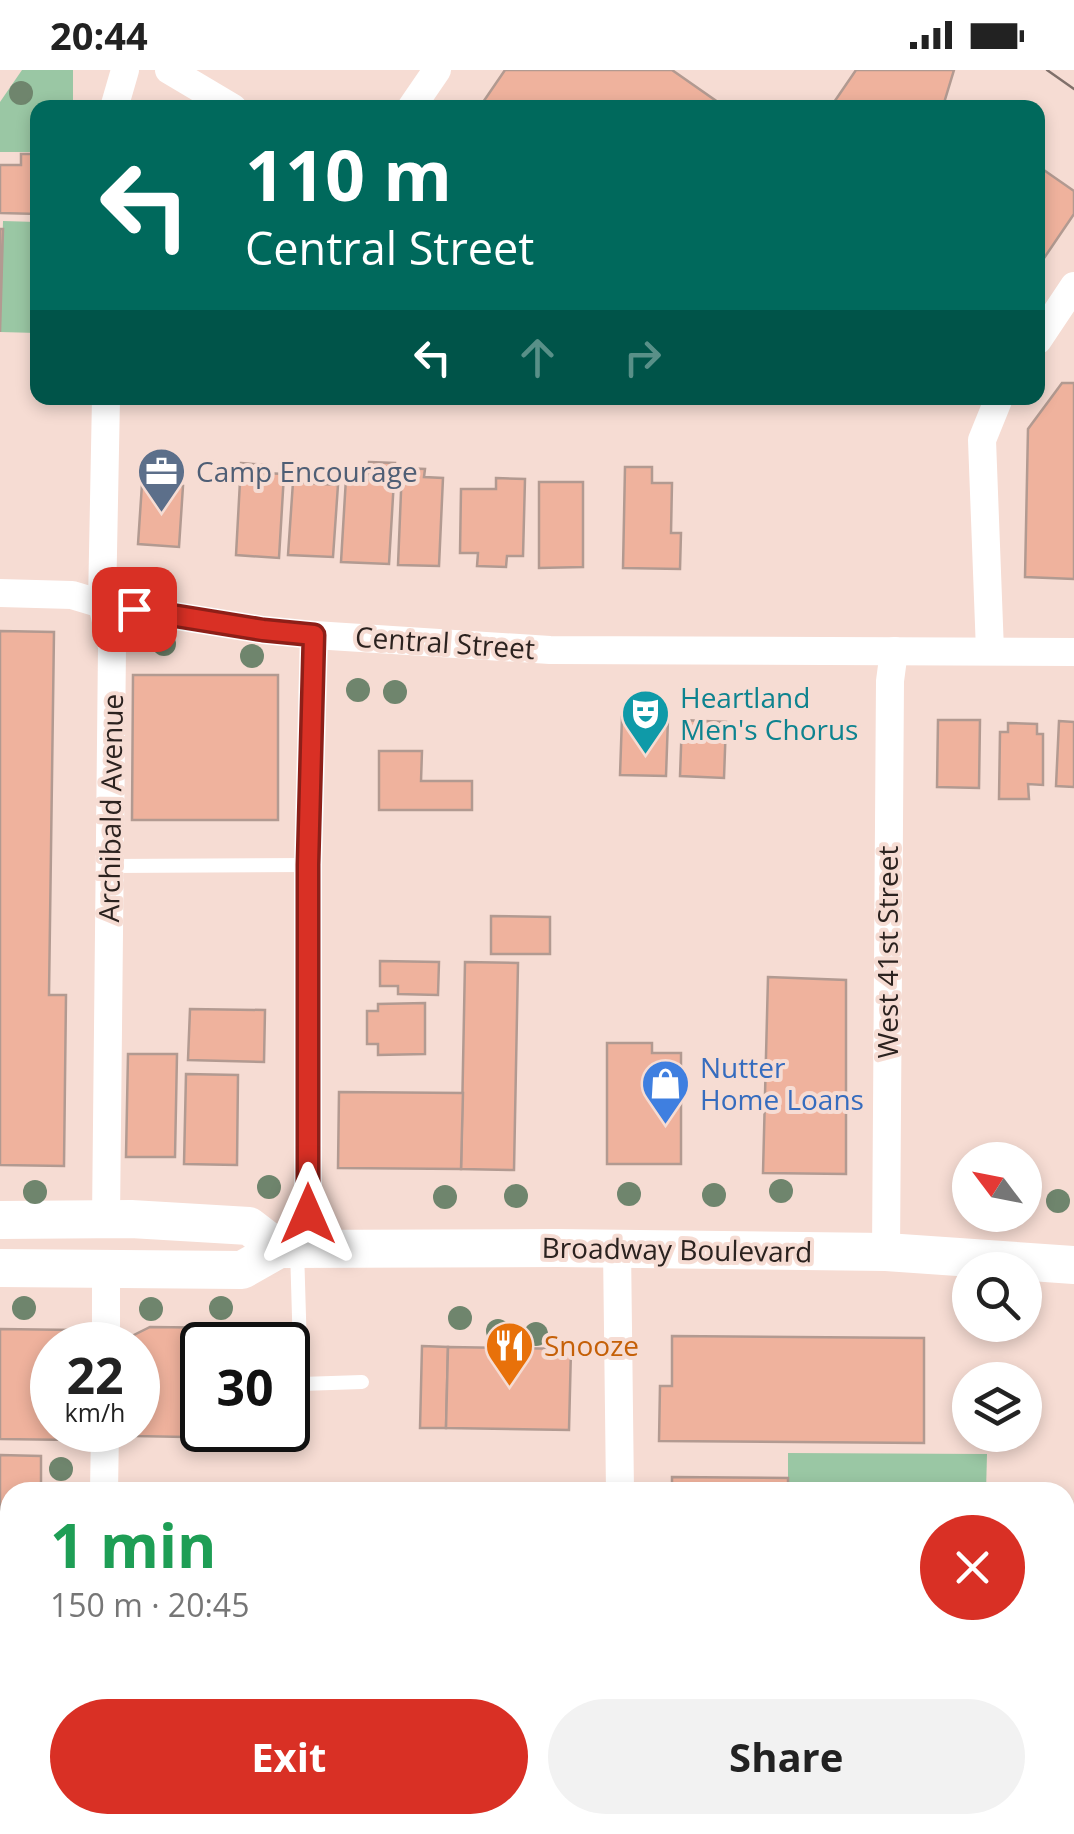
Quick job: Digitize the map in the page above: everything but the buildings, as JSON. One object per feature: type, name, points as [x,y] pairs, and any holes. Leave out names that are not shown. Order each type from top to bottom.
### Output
[{"type":"main road","name":"Broadway Boulevard","points":[[0,1220],[106,1219],[249,1226],[295,1249]]},
{"type":"main road","name":"Broadway Boulevard","points":[[0,1268],[242,1270],[295,1249],[618,1248],[886,1252],[1074,1265]]},
{"type":"street","points":[[116,100],[125,70]]},
{"type":"street","points":[[169,70],[220,100]]},
{"type":"street","points":[[416,100],[437,70]]},
{"type":"street","points":[[1045,331],[1072,294]]},
{"type":"street","name":"Archibald Avenue","points":[[106,405],[102,604],[112,647],[106,1219]]},
{"type":"street","points":[[990,651],[982,440],[996,405]]},
{"type":"street","name":"Central Street","points":[[0,593],[72,595],[102,604],[263,630],[550,650],[1074,652]]},
{"type":"street","points":[[295,1249],[314,635]]},
{"type":"street","name":"West 41st Street","points":[[886,1252],[890,681],[894,651]]},
{"type":"street","points":[[618,1248],[620,1482]]},
{"type":"street","points":[[106,1270],[106,1322]]},
{"type":"street","points":[[104,1482],[105,1452]]},
{"type":"lane","points":[[110,866],[308,865]]},
{"type":"lane","points":[[295,1249],[300,1384],[362,1382]]},
{"type":"green space","points":[[22,70],[73,70],[73,100],[30,100],[30,152],[0,152],[0,102]]},
{"type":"green space","points":[[3,221],[30,222],[30,333],[0,332]]},
{"type":"green space","points":[[788,1453],[987,1454],[986,1482],[788,1482]]},
{"type":"tram line","points":[[1047,70],[1074,89]]},
{"type":"place","name":"Camp Encourage","points":[[161,514]]},
{"type":"place","name":"Heartland Men's Chorus","points":[[645,756]]},
{"type":"place","name":"Nutter Home Loans","points":[[665,1126]]},
{"type":"place","name":"Snooze","points":[[509,1388]]},
{"type":"route","points":[[134,609],[314,635],[308,865],[308,1214]]}]
